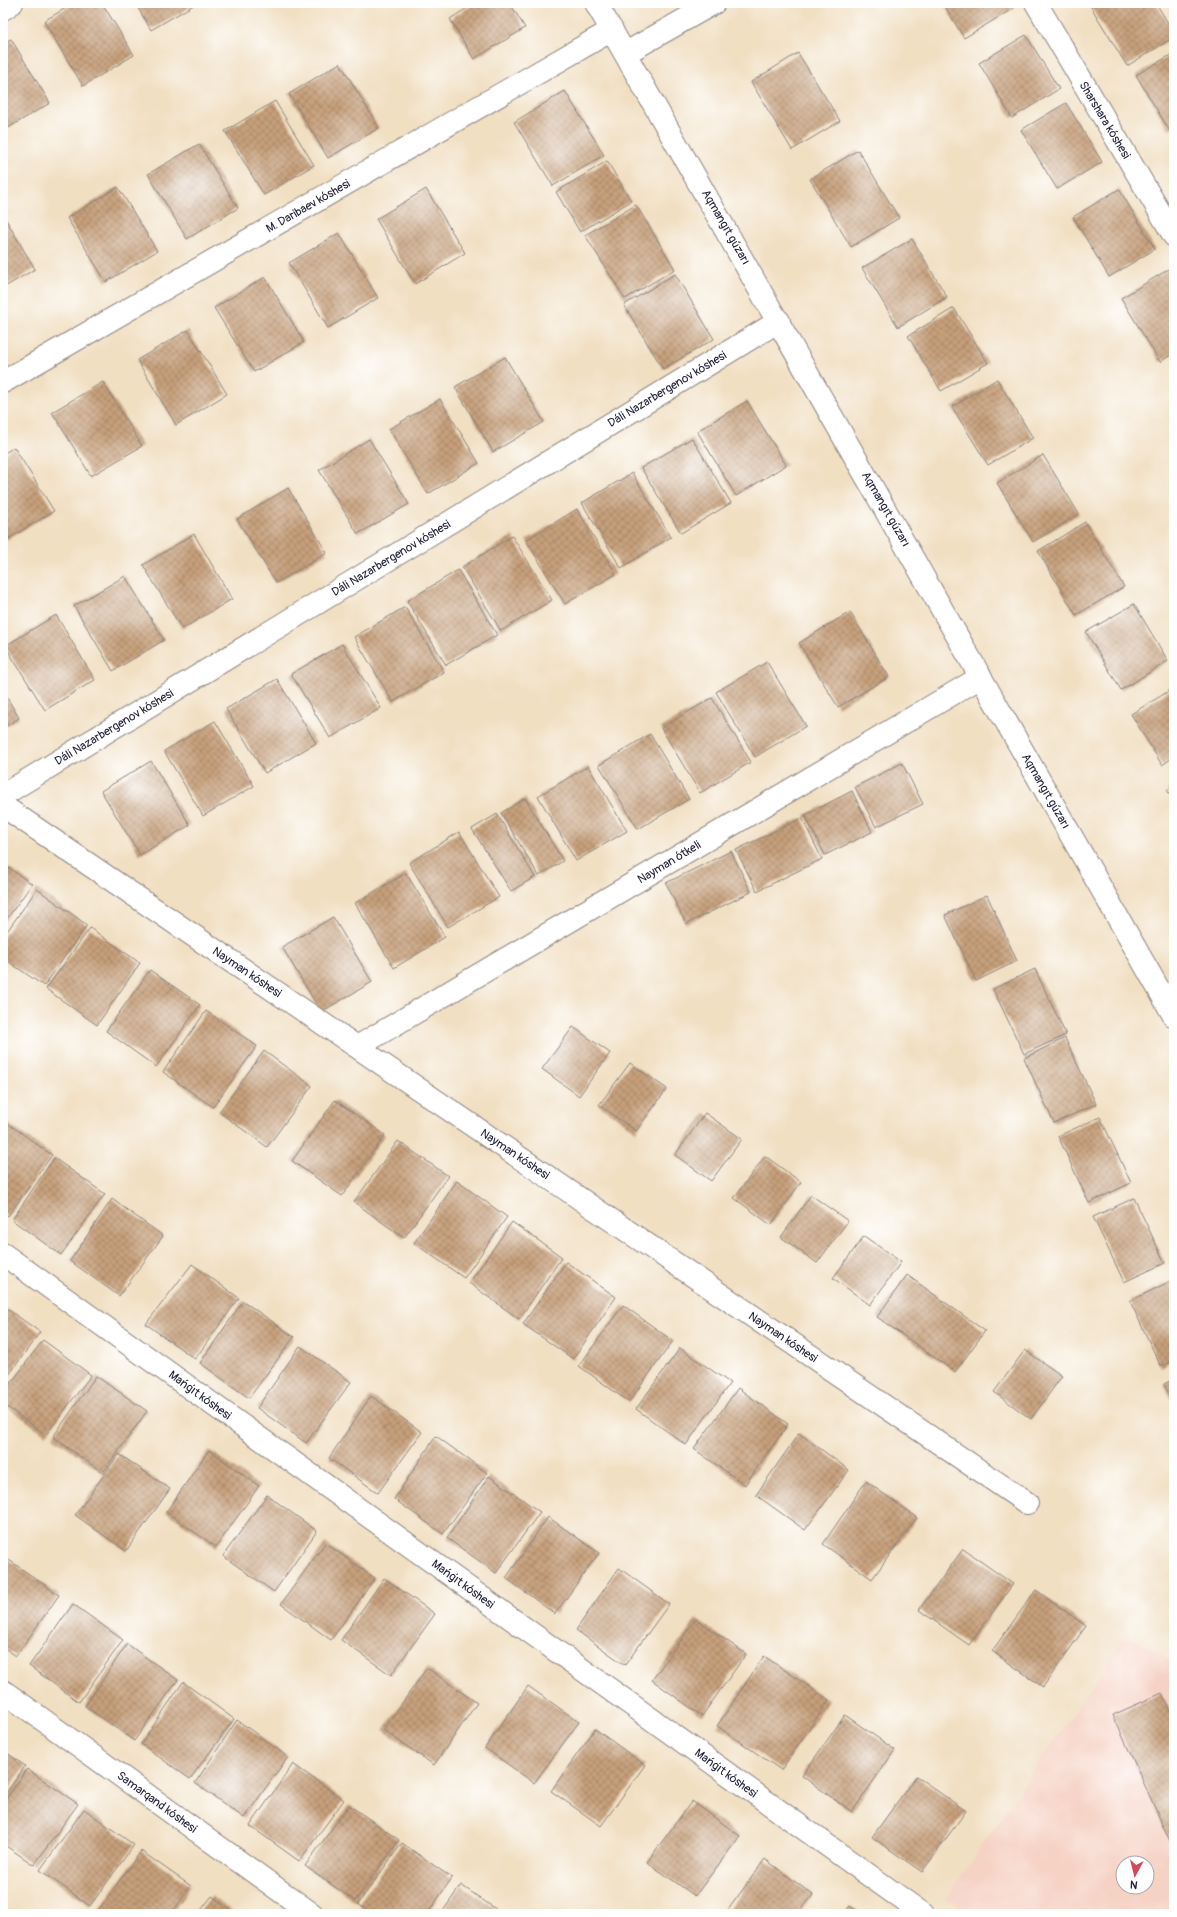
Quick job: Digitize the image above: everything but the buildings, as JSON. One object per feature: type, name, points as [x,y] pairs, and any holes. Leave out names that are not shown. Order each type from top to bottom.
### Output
[{"type":"street","points":[[3,8],[12,3]]},
{"type":"street","name":"Aqmangıt gúzarı","points":[[596,3],[779,321],[1174,1016]]},
{"type":"street","points":[[626,54],[714,3]]},
{"type":"street","name":"Sharshara kóshesi","points":[[1036,3],[1174,236]]},
{"type":"street","name":"M. Daribaev kóshesi","points":[[3,382],[612,30]]},
{"type":"street","name":"Dáli Nazarbergenov kóshesi","points":[[3,795],[779,321]]},
{"type":"street","name":"Nayman ótkeli","points":[[357,1047],[981,677]]},
{"type":"street","name":"Nayman kóshesi","points":[[3,806],[1027,1503]]},
{"type":"street","name":"Mańǵıt kóshesi","points":[[3,1254],[923,1914]]},
{"type":"street","name":"Samarqand kóshesi","points":[[3,1690],[312,1914]]},
{"type":"shaded area","points":[[1127,1635],[1169,1659],[1174,1673],[1174,1913],[971,1914],[946,1898]]}]
